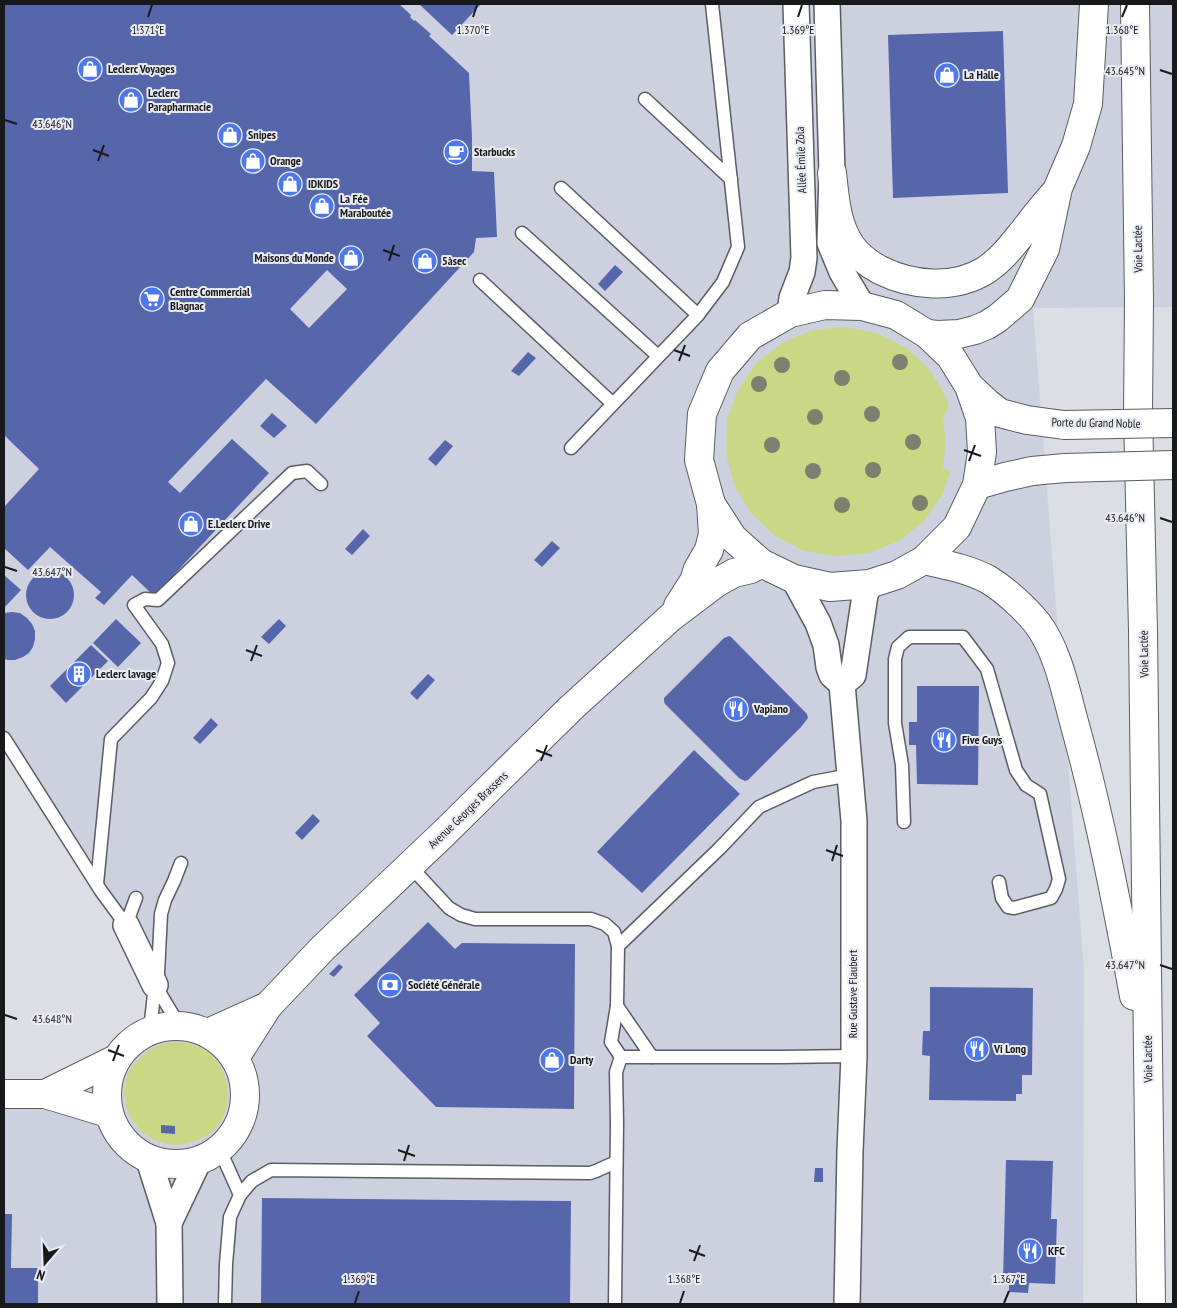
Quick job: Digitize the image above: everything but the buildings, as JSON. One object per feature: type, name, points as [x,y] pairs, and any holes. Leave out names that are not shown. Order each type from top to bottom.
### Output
[{"type":"main road","points":[[927,334],[959,334],[975,330],[998,318],[1020,299],[1045,249],[1058,188],[1076,146],[1088,104],[1094,4]]},
{"type":"main road","name":"Voie Lactée","points":[[1135,4],[1139,300],[1138,413],[1144,631],[1151,1304]]},
{"type":"main road","points":[[832,173],[837,215],[842,231],[851,246],[872,266],[895,277],[923,284],[946,283],[966,279],[984,270],[1003,256],[1058,188]]},
{"type":"main road","name":"Porte du Grand Noble","points":[[826,305],[862,306],[896,315],[927,334],[951,357],[969,386],[980,418],[982,452],[977,485],[956,527],[924,560],[897,575],[868,584],[830,587],[794,579],[761,563],[733,538],[711,504],[699,460],[702,414],[720,371],[750,336],[790,313],[826,305]]},
{"type":"main road","name":"Porte du Grand Noble","points":[[969,386],[1000,413],[1027,420],[1064,424],[1173,423]]},
{"type":"main road","points":[[977,485],[1032,471],[1065,468],[1173,465]]},
{"type":"main road","name":"Avenue Georges Brassens","points":[[671,617],[694,582],[698,569],[709,550],[713,534],[711,504]]},
{"type":"main road","points":[[924,560],[966,570],[989,580],[1022,607],[1037,624],[1050,646],[1060,671],[1095,801],[1119,913],[1148,1071]]},
{"type":"main road","name":"Avenue Georges Brassens","points":[[235,1058],[268,1006],[323,948],[410,866],[571,708],[671,617],[716,583],[761,563]]},
{"type":"main road","name":"Avenue Georges Brassens","points":[[208,1033],[268,1006]]},
{"type":"main road","points":[[179,1025],[208,1033],[219,1040],[235,1058],[243,1075],[246,1099],[235,1133],[209,1156],[178,1165],[149,1160],[122,1141],[108,1114],[106,1084],[116,1059],[130,1042],[150,1030],[179,1025]]},
{"type":"main road","points":[[45,1094],[116,1059]]},
{"type":"main road","points":[[4,1094],[45,1094],[108,1114]]},
{"type":"street","name":"Allée Émile Zola","points":[[790,313],[792,298],[802,272],[804,258],[796,4]]},
{"type":"street","points":[[827,4],[832,173],[830,242],[842,272],[862,306]]},
{"type":"street","name":"Rue Gustave Flaubert","points":[[794,579],[818,623],[826,645],[829,668],[832,675],[842,684],[854,821],[854,1056],[847,1304]]},
{"type":"street","points":[[842,684],[853,675],[868,584]]},
{"type":"street","points":[[126,925],[155,985]]},
{"type":"street","points":[[169,1223],[209,1156]]},
{"type":"street","points":[[149,1160],[169,1223],[170,1304]]},
{"type":"lane","points":[[571,448],[698,315],[724,282],[738,247],[712,4]]},
{"type":"lane","points":[[645,99],[731,179]]},
{"type":"lane","points":[[561,188],[698,315]]},
{"type":"lane","points":[[522,233],[658,356]]},
{"type":"lane","points":[[480,280],[612,403]]},
{"type":"lane","points":[[97,884],[111,739],[151,698],[162,681],[168,663],[162,644],[134,605],[146,598],[158,600],[292,473],[307,471],[321,484]]},
{"type":"lane","points":[[904,822],[902,765],[895,723],[895,659],[898,647],[909,637],[963,637],[987,669],[1016,770],[1026,786],[1040,794],[1059,879],[1051,898],[1014,908],[1008,907],[1002,898],[999,882]]},
{"type":"lane","points":[[4,738],[97,884],[126,925]]},
{"type":"lane","points":[[618,946],[720,850],[759,806],[813,782],[850,775]]},
{"type":"lane","points":[[150,1030],[159,967],[161,914],[181,863]]},
{"type":"lane","points":[[410,866],[450,908],[461,915],[475,919],[591,919],[605,924],[614,932],[618,946],[617,1006],[611,1042],[621,1057]]},
{"type":"lane","points":[[126,925],[136,898]]},
{"type":"lane","points":[[155,985],[179,1025]]},
{"type":"lane","points":[[617,1006],[652,1057]]},
{"type":"lane","points":[[621,1057],[854,1056]]},
{"type":"lane","points":[[615,1304],[616,1072],[621,1057]]},
{"type":"lane","points":[[209,1156],[240,1195]]},
{"type":"lane","points":[[225,1304],[230,1217],[240,1195],[252,1181],[271,1170],[590,1173],[616,1162]]},
{"type":"shaded area","points":[[4,4],[1173,4],[1173,307],[1033,308],[1084,970],[1083,1304],[4,1304],[4,1094],[116,1059],[129,1042],[150,1030],[155,985],[4,738]]},
{"type":"green space","points":[[845,327],[877,333],[907,348],[930,370],[947,398],[949,406],[943,419],[946,442],[943,468],[951,470],[943,494],[924,521],[899,541],[869,553],[836,556],[804,551],[775,536],[751,513],[734,485],[726,453],[727,420],[738,390],[756,363],[782,343],[812,330]]},
{"type":"green space","points":[[181,1042],[200,1047],[218,1063],[224,1073],[228,1096],[222,1119],[215,1129],[193,1142],[173,1145],[158,1142],[145,1134],[135,1124],[128,1111],[125,1096],[126,1081],[132,1066],[147,1051],[162,1044]]},
{"type":"place","name":"Leclerc Voyages","points":[[90,69]]},
{"type":"place","name":"La Halle","points":[[947,75]]},
{"type":"place","name":"Leclerc Parapharmacie","points":[[131,100]]},
{"type":"place","name":"Snipes","points":[[230,135]]},
{"type":"place","name":"Starbucks","points":[[456,152]]},
{"type":"place","name":"Orange","points":[[253,161]]},
{"type":"place","name":"IDKIDS","points":[[290,184]]},
{"type":"place","name":"La Fée Maraboutée","points":[[322,206]]},
{"type":"place","name":"Maisons du Monde","points":[[351,258]]},
{"type":"place","name":"5àsec","points":[[425,261]]},
{"type":"place","name":"Centre Commercial Blagnac","points":[[152,299]]},
{"type":"place","name":"E.Leclerc Drive","points":[[191,524]]},
{"type":"place","name":"Leclerc lavage","points":[[79,674]]},
{"type":"place","name":"Vapiano","points":[[736,709]]},
{"type":"place","name":"Five Guys","points":[[944,740]]},
{"type":"place","name":"Société Générale","points":[[390,985]]},
{"type":"place","name":"Vi Long","points":[[977,1049]]},
{"type":"place","name":"Darty","points":[[552,1060]]},
{"type":"place","name":"KFC","points":[[1030,1251]]}]
